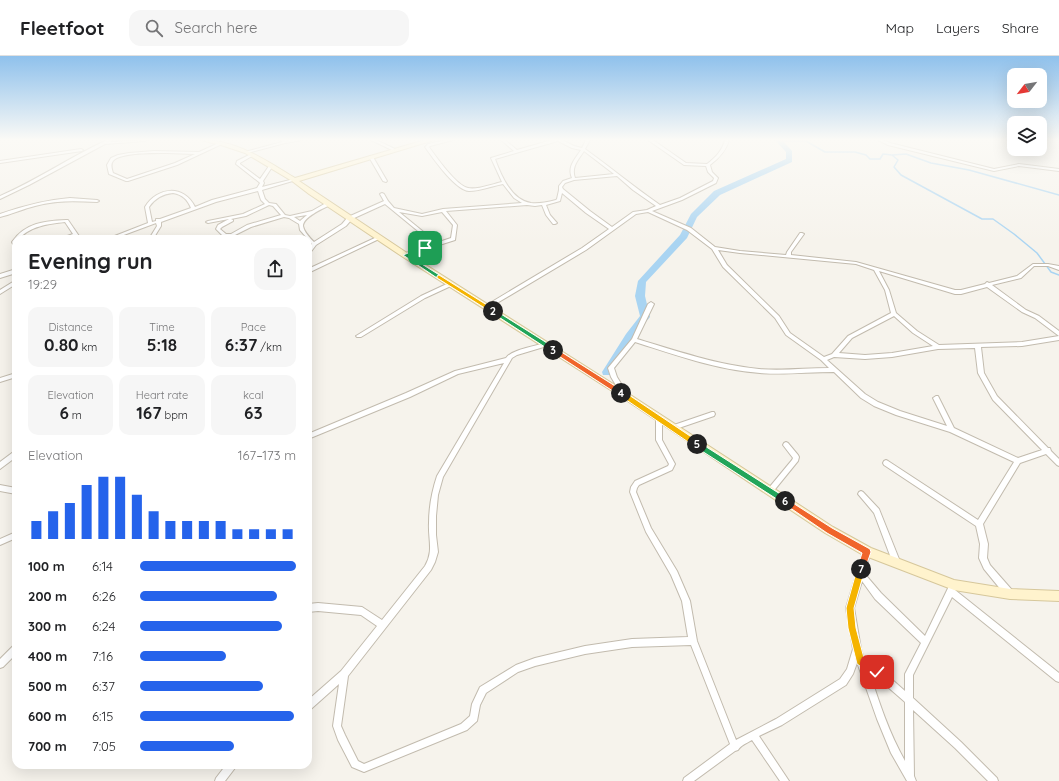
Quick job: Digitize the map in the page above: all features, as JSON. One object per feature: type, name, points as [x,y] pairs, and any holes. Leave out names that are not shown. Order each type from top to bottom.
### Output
[{"type":"street","points":[[0,198],[32,184],[48,174]]},
{"type":"street","points":[[110,174],[128,180],[146,174]]},
{"type":"street","points":[[251,174],[261,181]]},
{"type":"street","points":[[266,174],[259,188],[263,200],[268,204],[274,205],[287,217],[302,224]]},
{"type":"street","points":[[283,174],[405,255],[626,396],[829,530],[867,552],[952,588],[1059,678]]},
{"type":"street","points":[[119,235],[193,208],[259,188],[315,174]]},
{"type":"street","points":[[381,174],[385,181]]},
{"type":"street","points":[[449,174],[464,188],[470,189],[503,183]]},
{"type":"street","points":[[499,174],[503,183],[512,193],[528,204]]},
{"type":"street","points":[[571,174],[574,179]]},
{"type":"street","points":[[487,307],[584,249],[635,213],[648,211],[694,194],[715,182],[716,178],[712,174]]},
{"type":"street","points":[[393,209],[422,215],[443,210],[544,204],[559,200],[561,190],[560,187],[564,182],[574,179],[618,175],[634,190],[660,206]]},
{"type":"street","points":[[561,190],[612,229]]},
{"type":"street","points":[[150,223],[147,207],[159,194],[170,192],[183,195],[188,199],[193,208]]},
{"type":"street","points":[[508,205],[512,193]]},
{"type":"street","points":[[382,194],[386,202],[393,209],[408,220],[424,235]]},
{"type":"street","points":[[0,216],[28,205],[51,200],[68,198],[97,200]]},
{"type":"street","points":[[312,247],[344,225],[350,218],[386,202]]},
{"type":"street","points":[[208,222],[244,215],[261,209],[268,204]]},
{"type":"street","points":[[306,235],[304,232],[302,221],[313,212],[328,204]]},
{"type":"street","points":[[544,204],[548,214],[555,223]]},
{"type":"street","points":[[405,255],[453,239],[454,225],[443,210]]},
{"type":"street","points":[[648,211],[689,229],[714,248],[725,266],[769,309],[788,334],[823,359],[863,396],[876,404],[898,413],[952,430],[1018,461]]},
{"type":"street","points":[[234,235],[249,226],[313,212]]},
{"type":"street","points":[[244,215],[249,226]]},
{"type":"street","points":[[229,235],[221,232],[218,227],[236,217]]},
{"type":"street","points":[[153,235],[159,226],[158,220]]},
{"type":"street","points":[[18,235],[32,227],[51,222],[66,221],[76,235]]},
{"type":"street","points":[[788,256],[789,252],[802,234]]},
{"type":"street","points":[[312,270],[379,238]]},
{"type":"street","points":[[714,248],[740,252],[856,263],[955,292],[961,292],[1019,276],[1033,265],[1048,265],[1059,268]]},
{"type":"street","points":[[875,268],[887,290],[894,314],[938,347]]},
{"type":"street","points":[[0,276],[12,272]]},
{"type":"street","points":[[0,292],[12,284]]},
{"type":"street","points":[[359,336],[423,297],[451,284]]},
{"type":"street","points":[[987,284],[1020,308],[1037,317],[1059,334]]},
{"type":"street","points":[[626,396],[614,377],[611,368],[634,340],[651,304]]},
{"type":"street","points":[[834,355],[850,337],[894,314]]},
{"type":"street","points":[[823,359],[834,355],[865,357],[892,355],[938,347],[1022,344],[1059,338]]},
{"type":"street","points":[[634,340],[689,357],[758,371],[834,370]]},
{"type":"street","points":[[312,702],[344,674],[408,594],[433,560],[435,554],[432,528],[437,485],[440,476],[508,360],[515,354],[545,345]]},
{"type":"street","points":[[978,346],[981,373],[996,398],[1058,459]]},
{"type":"street","points":[[312,435],[408,395],[457,372],[508,360]]},
{"type":"street","points":[[0,380],[12,376]]},
{"type":"street","points":[[936,398],[952,430]]},
{"type":"street","points":[[673,428],[712,414]]},
{"type":"street","points":[[659,419],[659,440],[672,464],[670,468],[637,483],[633,492],[648,530],[674,573],[683,594],[686,602],[693,641],[735,747]]},
{"type":"street","points":[[770,491],[795,460],[796,456],[786,445]]},
{"type":"street","points":[[979,524],[1018,461],[1048,450]]},
{"type":"street","points":[[0,466],[12,456]]},
{"type":"street","points":[[886,463],[979,524],[984,544],[983,558],[987,567],[1010,594]]},
{"type":"street","points":[[0,488],[12,490]]},
{"type":"street","points":[[861,494],[878,511],[897,564]]},
{"type":"street","points":[[0,542],[12,537]]},
{"type":"street","points":[[867,552],[850,608],[857,649],[881,719],[894,750],[911,778]]},
{"type":"street","points":[[860,573],[878,596],[926,642]]},
{"type":"street","points":[[952,588],[1010,594],[1059,596]]},
{"type":"street","points":[[911,778],[909,674],[952,588]]},
{"type":"street","points":[[312,607],[318,606],[362,611],[383,625]]},
{"type":"street","points":[[344,674],[337,726],[341,738],[355,764],[364,768],[464,727],[474,718],[476,704],[483,690],[516,670],[536,662],[585,650],[632,643],[693,641]]},
{"type":"street","points":[[687,781],[753,735],[779,722],[843,682],[850,670],[857,649]]},
{"type":"street","points":[[0,664],[12,653]]},
{"type":"street","points":[[860,661],[877,672],[909,700],[958,745],[994,781]]},
{"type":"street","points":[[753,735],[786,781]]},
{"type":"street","points":[[220,781],[229,769]]},
{"type":"waterway","points":[[607,372],[629,336],[645,317],[640,296],[642,281],[684,236],[694,216],[717,193],[759,174]]},
{"type":"waterway","points":[[900,174],[982,219],[993,219],[1037,253],[1051,272],[1059,275]]},
{"type":"waterway","points":[[983,174],[1059,195]]},
{"type":"route","points":[[425,248],[405,255],[626,396],[829,530],[867,552],[856,584],[850,608],[852,628],[860,661],[872,667],[877,672]]}]
